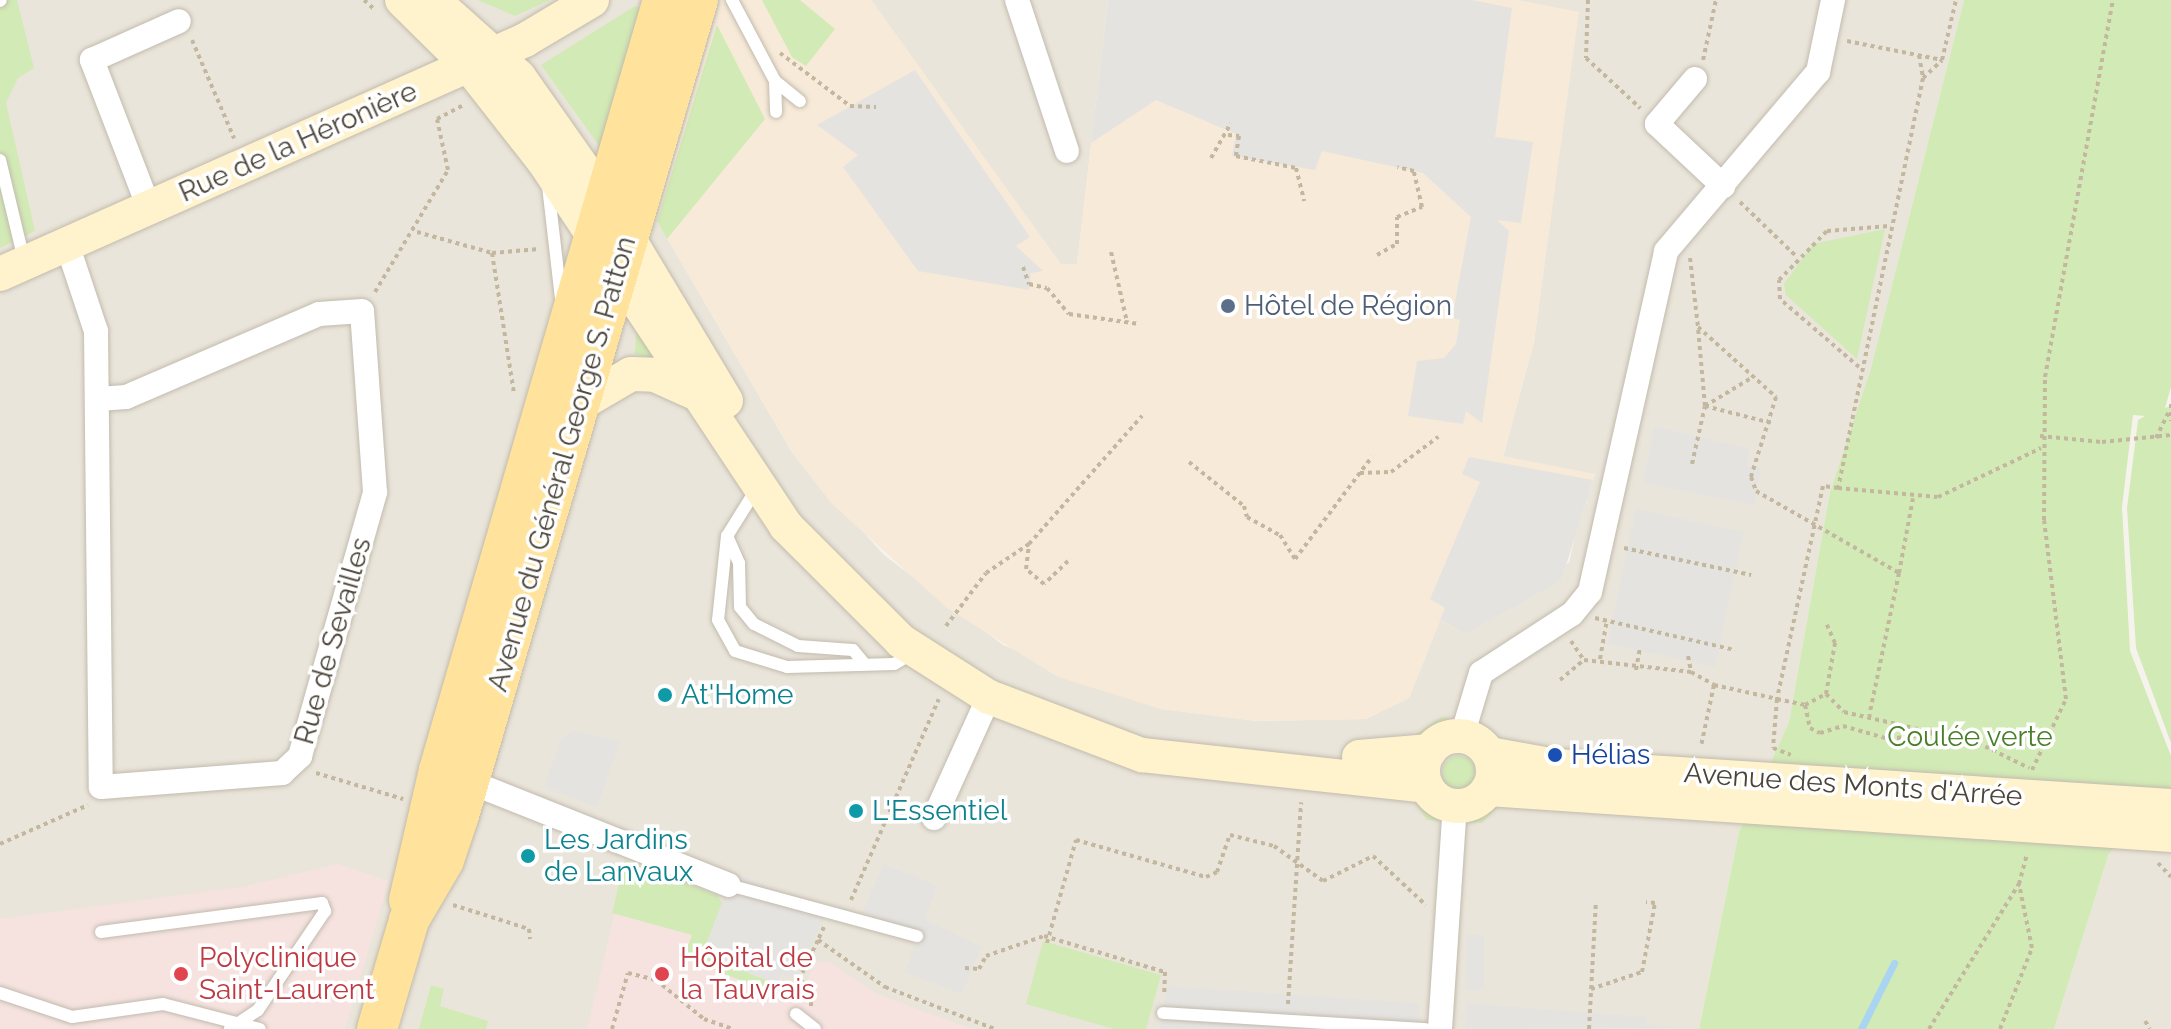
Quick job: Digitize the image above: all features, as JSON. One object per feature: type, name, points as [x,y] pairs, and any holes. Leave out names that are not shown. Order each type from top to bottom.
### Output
[{"type":"main road","name":"Avenue du Général George S. Patton","points":[[446,786],[578,405],[615,275],[606,201],[663,0]]},
{"type":"main road","name":"Avenue du Général George S. Patton","points":[[377,1029],[419,904],[446,786],[538,433],[572,317],[611,239],[698,0]]},
{"type":"street","points":[[402,0],[482,59],[545,163],[611,239],[782,488],[872,593],[960,662],[1079,718],[1146,737],[1386,758],[1475,745]]},
{"type":"street","points":[[433,0],[606,201]]},
{"type":"street","name":"Rue de la Héronière","points":[[13,269],[482,59],[592,0]]},
{"type":"street","points":[[1017,0],[1067,151]]},
{"type":"street","points":[[1455,806],[1488,789],[1475,745],[1481,673],[1582,605],[1602,543],[1673,243],[1818,72],[1833,0]]},
{"type":"street","points":[[149,208],[92,60],[179,21]]},
{"type":"street","points":[[1695,79],[1657,124],[1723,186]]},
{"type":"street","points":[[67,244],[96,331],[101,787]]},
{"type":"street","points":[[615,275],[757,488],[820,567],[916,651],[989,697],[1142,755],[1426,786],[1455,806]]},
{"type":"street","points":[[98,399],[126,397],[319,314],[362,311]]},
{"type":"street","name":"Rue de Sevailles","points":[[101,787],[294,767],[375,492],[362,311]]},
{"type":"street","points":[[578,405],[631,374],[655,375],[694,392]]},
{"type":"street","points":[[934,818],[989,697]]},
{"type":"street","name":"Avenue des Monts d'Arrée","points":[[1475,745],[1556,766],[2171,806]]},
{"type":"street","points":[[1426,786],[1430,751]]},
{"type":"street","points":[[446,786],[729,885]]},
{"type":"street","name":"Avenue des Monts d'Arrée","points":[[1488,789],[2030,798],[2171,835]]},
{"type":"street","points":[[1440,1029],[1455,806]]},
{"type":"lane","points":[[732,0],[775,81],[800,101]]},
{"type":"lane","points":[[775,81],[776,112]]},
{"type":"lane","points":[[0,160],[13,269]]},
{"type":"lane","points":[[545,163],[562,307],[572,317]]},
{"type":"lane","points":[[757,488],[727,536],[718,620],[735,651],[787,667],[894,664],[916,651]]},
{"type":"lane","points":[[727,536],[739,563],[740,607],[754,624],[798,646],[853,650],[864,663]]},
{"type":"lane","points":[[729,885],[862,925],[873,918],[917,936]]},
{"type":"lane","points":[[101,932],[322,903],[325,911],[258,1010],[232,1026]]},
{"type":"lane","points":[[0,993],[72,1017],[163,1004],[212,1011],[232,1026],[260,1029]]},
{"type":"lane","points":[[1163,1013],[1426,1029]]},
{"type":"lane","points":[[796,1014],[815,1029]]},
{"type":"path","points":[[1588,0],[1586,58],[1657,124]]},
{"type":"path","points":[[1695,79],[1716,0]]},
{"type":"path","points":[[1923,78],[1942,60],[1956,0]]},
{"type":"path","points":[[2000,1029],[2032,948],[2019,884],[2030,798],[2066,699],[2040,436],[2051,325],[2113,0]]},
{"type":"path","points":[[179,21],[246,165]]},
{"type":"path","points":[[748,29],[850,106],[876,107]]},
{"type":"path","points":[[1825,36],[1942,60]]},
{"type":"path","points":[[1838,488],[1859,368],[1923,78],[1919,55]]},
{"type":"path","points":[[362,311],[417,232],[448,170],[437,119]]},
{"type":"path","points":[[1211,158],[1228,135],[1231,123]]},
{"type":"path","points":[[1228,135],[1239,136],[1236,156],[1296,168],[1304,201]]},
{"type":"path","points":[[1377,255],[1397,244],[1397,217],[1422,207],[1414,171],[1397,167]]},
{"type":"path","points":[[1723,186],[1796,256]]},
{"type":"path","points":[[1859,368],[1780,299],[1779,280],[1796,256],[1827,231],[1889,226]]},
{"type":"path","points":[[417,232],[492,253],[555,247]]},
{"type":"path","points":[[1673,243],[1692,260],[1705,406],[1692,464]]},
{"type":"path","points":[[1111,252],[1127,322]]},
{"type":"path","points":[[492,253],[519,426],[538,433]]},
{"type":"path","points":[[1023,267],[1029,284],[1047,288],[1069,314],[1139,324]]},
{"type":"path","points":[[1698,327],[1776,397],[1767,445],[1757,452],[1756,491],[1899,573]]},
{"type":"path","points":[[1705,406],[1753,377]]},
{"type":"path","points":[[2156,438],[2171,404]]},
{"type":"path","points":[[1705,406],[1771,423]]},
{"type":"path","points":[[2168,413],[2171,421]]},
{"type":"path","points":[[948,624],[986,573],[1029,544],[1142,416]]},
{"type":"path","points":[[2040,436],[2156,438],[2171,435]]},
{"type":"path","points":[[1360,473],[1391,472],[1438,437]]},
{"type":"path","points":[[1791,753],[1773,748],[1777,699],[1823,486],[1913,498],[1952,491],[2041,448]]},
{"type":"path","points":[[1189,462],[1244,506],[1247,517],[1280,535],[1295,559],[1372,457]]},
{"type":"path","points":[[1869,716],[1913,498]]},
{"type":"path","points":[[1602,543],[1751,575]]},
{"type":"path","points":[[1029,544],[1026,569],[1033,579],[1053,582],[1068,561]]},
{"type":"path","points":[[1582,605],[1606,624],[1735,650]]},
{"type":"path","points":[[1600,659],[1606,624]]},
{"type":"path","points":[[1826,694],[1835,643],[1827,625]]},
{"type":"path","points":[[1636,670],[1640,647]]},
{"type":"path","points":[[1688,656],[1691,672]]},
{"type":"path","points":[[1560,680],[1567,667],[1600,659],[1636,670],[1691,672],[1714,685],[1805,705],[1826,694]]},
{"type":"path","points":[[1700,752],[1714,685]]},
{"type":"path","points":[[1826,694],[1844,712],[1978,743],[2030,798]]},
{"type":"path","points":[[807,984],[799,980],[818,940],[836,918],[940,695]]},
{"type":"path","points":[[1805,705],[1810,728],[1820,733],[1843,726],[1889,739],[1938,732]]},
{"type":"path","points":[[1843,726],[1844,712]]},
{"type":"path","points":[[294,767],[446,786]]},
{"type":"path","points":[[0,844],[86,807],[101,787]]},
{"type":"path","points":[[1287,1020],[1301,801]]},
{"type":"path","points":[[1048,940],[1076,840],[1206,877],[1217,872],[1230,835],[1249,836],[1297,861],[1323,881],[1373,856],[1423,905],[1449,906]]},
{"type":"path","points":[[1929,1029],[2019,884]]},
{"type":"path","points":[[1589,1029],[1596,901]]},
{"type":"path","points":[[1591,989],[1642,972],[1655,903],[1646,902]]},
{"type":"path","points":[[419,904],[452,905],[529,929],[530,939]]},
{"type":"path","points":[[818,940],[885,987],[995,1029]]},
{"type":"path","points":[[965,968],[979,969],[986,956],[1048,940],[1165,972],[1163,1013]]},
{"type":"path","points":[[612,1029],[628,973],[656,980],[712,1022],[733,1029]]},
{"type":"path","points":[[2145,1021],[2150,1029]]},
{"type":"path","points":[[712,1022],[712,1029]]},
{"type":"shaded area","points":[[0,0],[721,0],[657,221],[793,454],[884,555],[1003,645],[1161,709],[1257,721],[1366,719],[1409,698],[1440,620],[1569,563],[1583,502],[1589,503],[1503,457],[1534,342],[1578,12],[1517,0],[1964,0],[1871,368],[1830,492],[1789,722],[1739,832],[1699,1029],[0,1029]]},
{"type":"shaded area","points":[[721,0],[871,0],[1061,264],[1077,264],[1108,0],[1517,0],[1579,12],[1534,342],[1503,456],[1595,474],[1561,581],[1466,634],[1440,621],[1409,698],[1366,719],[1257,721],[1161,709],[1058,677],[947,608],[831,503],[793,454],[657,221]]},
{"type":"shaded area","points":[[871,0],[1108,0],[1077,264],[1060,264]]},
{"type":"shaded area","points":[[1108,0],[1472,0],[1512,8],[1495,137],[1533,142],[1521,223],[1497,220],[1509,231],[1482,423],[1466,411],[1463,424],[1408,416],[1417,361],[1444,358],[1456,344],[1460,320],[1452,318],[1471,217],[1423,173],[1322,151],[1315,170],[1232,156],[1236,134],[1156,100],[1091,143]]},
{"type":"shaded area","points":[[915,70],[1030,237],[1016,246],[1043,271],[1031,273],[1029,290],[918,271],[843,167],[858,155],[817,125]]},
{"type":"shaded area","points":[[1654,426],[1750,449],[1746,465],[1761,468],[1754,505],[1643,483]]},
{"type":"shaded area","points":[[1469,457],[1593,480],[1561,581],[1466,634],[1440,620],[1445,608],[1430,599],[1480,482],[1462,474]]},
{"type":"shaded area","points":[[1636,509],[1744,532],[1715,667],[1607,644]]},
{"type":"shaded area","points":[[573,731],[621,741],[597,807],[544,787],[561,739]]},
{"type":"shaded area","points":[[2171,795],[2171,1029],[2054,1029],[2109,853]]},
{"type":"shaded area","name":"Polyclinique Saint-Laurent","points":[[338,864],[389,881],[345,1029],[0,1029],[0,919],[242,887]]},
{"type":"shaded area","points":[[884,864],[938,886],[924,919],[981,947],[962,994],[904,972],[919,936],[863,911]]},
{"type":"shaded area","points":[[734,873],[827,911],[796,980],[782,974],[777,984],[702,955]]},
{"type":"shaded area","name":"Hôpital de la Tauvrais","points":[[616,909],[692,935],[684,959],[798,1002],[815,963],[828,961],[877,994],[971,1029],[587,1029]]},
{"type":"shaded area","points":[[1466,935],[1484,935],[1484,990],[1466,990]]},
{"type":"shaded area","points":[[1168,986],[1419,1003],[1419,1029],[1159,1029]]},
{"type":"shaded area","points":[[1466,1003],[1647,1017],[1647,1025],[1696,1028],[1465,1029]]},
{"type":"green space","points":[[0,0],[17,0],[34,68],[18,78],[6,103],[35,231],[0,248]]},
{"type":"green space","points":[[478,0],[550,0],[515,16]]},
{"type":"green space","points":[[762,0],[800,0],[835,29],[806,66],[792,57]]},
{"type":"green space","name":"Coulée verte","points":[[1964,0],[2171,0],[2171,387],[2165,408],[2171,406],[2171,743],[2136,648],[2127,508],[2138,420],[2145,416],[2133,415],[2122,507],[2130,651],[2171,756],[2171,795],[2109,853],[2054,1029],[1699,1029],[1739,832],[1789,722],[1830,492],[1871,368]]},
{"type":"green space","points":[[635,6],[643,9],[600,147],[541,65]]},
{"type":"green space","points":[[717,25],[765,119],[667,239],[657,221]]},
{"type":"green space","points":[[1885,229],[1857,359],[1786,295],[1784,284],[1813,244]]},
{"type":"green space","points":[[636,328],[657,359],[635,354]]},
{"type":"green space","points":[[1441,717],[1449,718],[1434,735],[1412,737]]},
{"type":"green space","points":[[1459,756],[1471,761],[1476,773],[1471,785],[1459,790],[1447,785],[1442,773],[1447,761]]},
{"type":"green space","points":[[1409,794],[1438,813],[1443,821],[1427,820]]},
{"type":"green space","points":[[1503,802],[1482,823],[1466,822],[1489,806]]},
{"type":"green space","points":[[625,860],[717,895],[722,903],[702,955],[777,984],[774,993],[683,958],[692,935],[612,913]]},
{"type":"green space","points":[[1043,941],[1161,975],[1146,1029],[1114,1029],[1026,1004]]},
{"type":"green space","points":[[431,985],[444,989],[440,1006],[488,1021],[486,1029],[419,1029]]},
{"type":"waterway","points":[[1861,1029],[1894,963]]},
{"type":"place","name":"Hôtel de Région","points":[[1228,306]]},
{"type":"place","name":"At'Home","points":[[665,695]]},
{"type":"place","name":"Hélias","points":[[1555,755]]},
{"type":"place","name":"L'Essentiel","points":[[856,811]]},
{"type":"place","name":"Les Jardins de Lanvaux","points":[[528,856]]},
{"type":"place","name":"Polyclinique Saint-Laurent","points":[[181,974]]},
{"type":"place","name":"Hôpital de la Tauvrais","points":[[662,974]]}]
